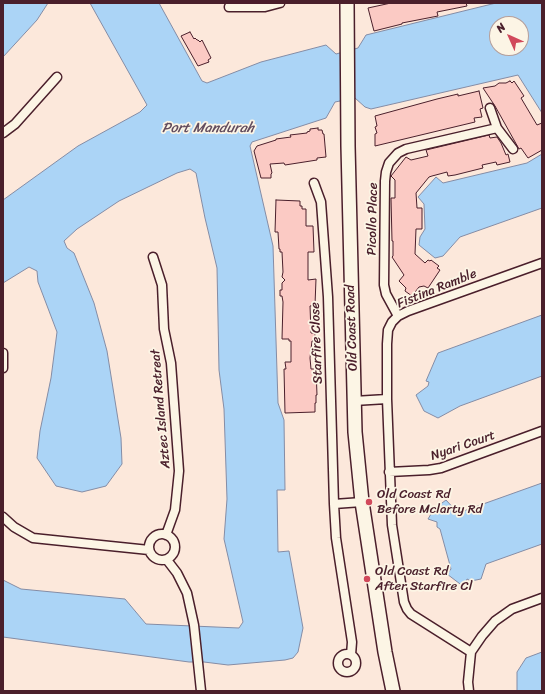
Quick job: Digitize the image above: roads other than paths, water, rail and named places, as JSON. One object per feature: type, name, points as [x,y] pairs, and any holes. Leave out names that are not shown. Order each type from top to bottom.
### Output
[{"type":"main road","name":"Old Coast Road","points":[[347,3],[354,401],[356,432],[362,502],[385,652],[393,691]]},
{"type":"main road","name":"Old Coast Road","points":[[385,652],[385,691]]},
{"type":"street","points":[[229,7],[266,8],[280,3]]},
{"type":"street","points":[[3,133],[15,124],[58,77]]},
{"type":"street","points":[[490,108],[497,128],[513,149]]},
{"type":"street","name":"Picollo Place","points":[[398,316],[386,294],[384,285],[385,181],[389,163],[398,153],[406,148],[497,128]]},
{"type":"street","name":"Starfire Close","points":[[314,183],[321,202],[328,297],[336,538],[352,642],[350,655]]},
{"type":"street","name":"Aztec Island Retreat","points":[[153,257],[162,285],[164,329],[171,363],[179,471],[175,510],[166,535]]},
{"type":"street","name":"Fistina Ramble","points":[[471,652],[412,614],[407,609],[404,602],[392,525],[387,399],[388,330],[392,322],[398,316],[408,310],[542,263]]},
{"type":"street","points":[[3,353],[3,368]]},
{"type":"street","points":[[354,401],[387,399]]},
{"type":"street","name":"Nyari Court","points":[[389,472],[441,468],[542,431]]},
{"type":"street","points":[[334,504],[362,502]]},
{"type":"street","points":[[3,517],[14,527],[33,538],[149,550]]},
{"type":"street","points":[[159,534],[166,535],[173,539],[176,549],[173,555],[167,560],[159,560],[152,556],[149,550],[153,538],[159,534]]},
{"type":"street","points":[[167,560],[178,573],[186,593],[194,625],[201,691]]},
{"type":"street","points":[[469,691],[468,682],[471,652],[482,636],[495,621],[512,609],[542,598]]},
{"type":"water","points":[[3,3],[48,3],[37,20],[3,57]]},
{"type":"water","name":"Port Mandurah","points":[[90,3],[159,3],[202,81],[207,83],[261,62],[326,45],[336,54],[358,48],[366,35],[496,3],[542,3],[542,113],[518,75],[371,109],[365,107],[355,98],[335,102],[326,118],[252,142],[250,146],[273,246],[278,403],[284,420],[285,490],[277,490],[278,552],[289,551],[303,628],[298,652],[293,658],[228,665],[189,662],[3,637],[3,580],[21,589],[125,599],[146,624],[239,628],[243,622],[224,539],[227,499],[224,409],[219,370],[217,268],[196,173],[190,169],[177,173],[119,201],[77,229],[64,241],[67,248],[74,253],[94,303],[107,351],[121,438],[122,464],[106,486],[82,492],[56,486],[37,458],[40,431],[51,378],[57,332],[38,282],[37,271],[29,267],[3,283],[3,200],[78,146],[140,112],[147,105]]},
{"type":"water","points":[[542,154],[542,208],[460,237],[443,256],[435,258],[419,245],[420,237],[425,229],[424,204],[418,197],[436,177],[443,183],[527,163]]},
{"type":"water","points":[[542,315],[542,376],[460,406],[438,418],[424,411],[416,395],[428,386],[429,382],[426,381],[438,353]]},
{"type":"water","points":[[542,483],[542,544],[486,564],[481,579],[471,581],[467,579],[464,587],[447,574],[451,569],[440,529],[437,527],[437,522],[428,519],[434,509],[446,500],[458,513]]},
{"type":"water","points":[[542,652],[542,691],[517,691],[517,672],[526,658]]},
{"type":"place","name":"Old Coast Rd Before Mclarty Rd","points":[[369,502]]},
{"type":"place","name":"Old Coast Rd After Starfire Cl","points":[[367,579]]}]
